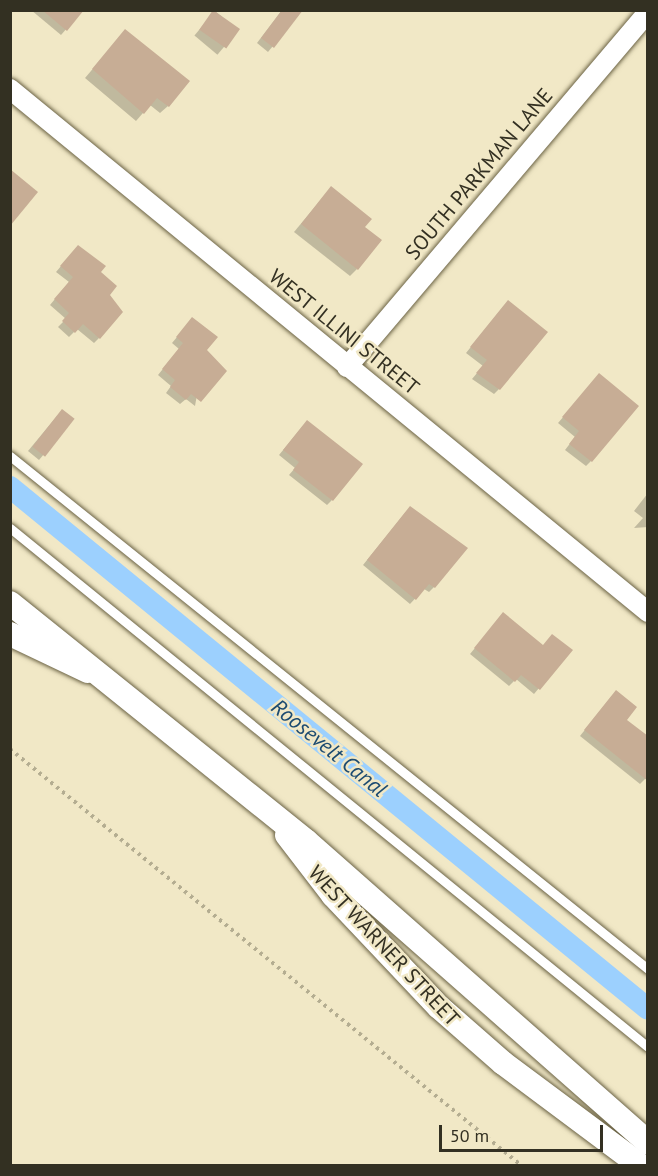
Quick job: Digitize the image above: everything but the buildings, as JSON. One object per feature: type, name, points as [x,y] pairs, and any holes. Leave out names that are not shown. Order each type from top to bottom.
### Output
[{"type":"street","name":"SOUTH PARKMAN LANE","points":[[347,367],[648,12]]},
{"type":"street","name":"WEST ILLINI STREET","points":[[10,89],[648,612]]},
{"type":"street","name":"WEST WARNER STREET","points":[[10,603],[66,644],[90,671],[182,737],[281,825],[306,841],[648,1143]]},
{"type":"street","name":"WEST WARNER STREET","points":[[10,634],[56,660],[90,671]]},
{"type":"street","name":"WEST WARNER STREET","points":[[281,825],[333,895],[446,1014],[641,1166]]},
{"type":"lane","points":[[10,456],[648,969]]},
{"type":"lane","points":[[10,528],[648,1047]]},
{"type":"path","points":[[10,748],[522,1166]]},
{"type":"waterway","name":"Roosevelt Canal","points":[[10,487],[648,1009]]}]
